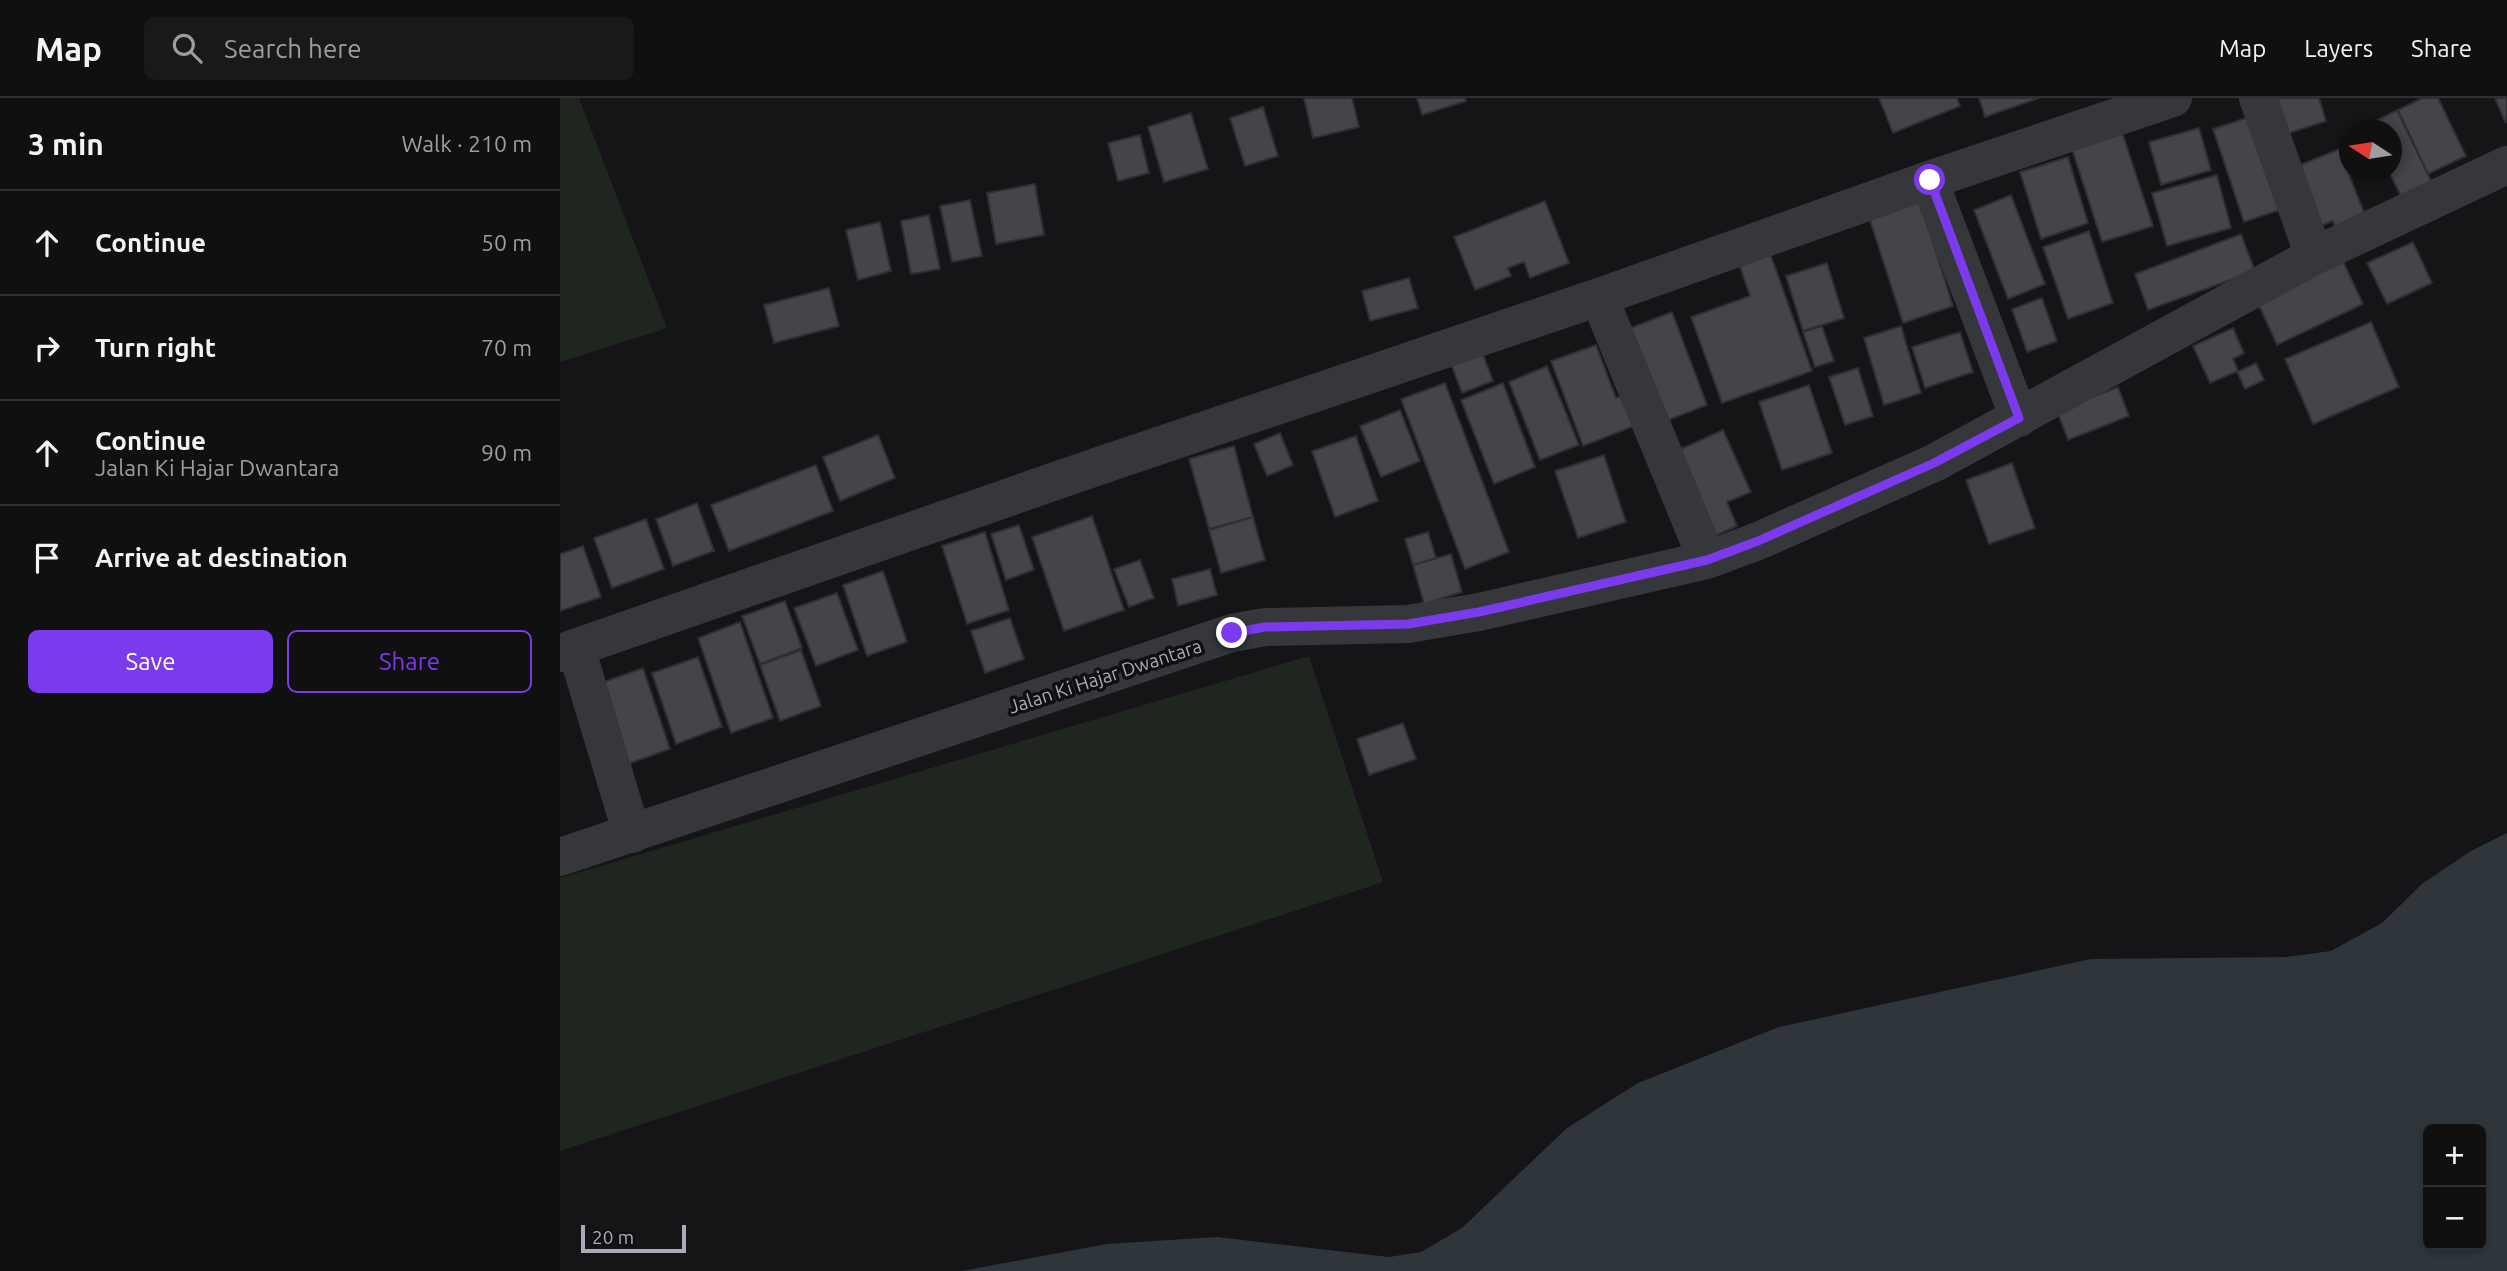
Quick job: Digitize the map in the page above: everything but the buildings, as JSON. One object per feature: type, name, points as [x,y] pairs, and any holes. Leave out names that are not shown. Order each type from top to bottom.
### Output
[{"type":"street","points":[[632,834],[568,650],[2173,98]]},
{"type":"street","points":[[2258,98],[2314,256]]},
{"type":"street","name":"Jalan Ki Hajar Dwantara","points":[[560,857],[1232,633],[1265,627],[1408,624],[1479,612],[1707,560],[1758,541],[1934,463],[2314,256],[2507,165]]},
{"type":"street","points":[[1930,180],[2019,418]]},
{"type":"street","points":[[1599,297],[1707,560]]},
{"type":"shaded area","points":[[560,98],[579,98],[667,328],[560,362]]},
{"type":"shaded area","points":[[1309,656],[1383,882],[560,1151],[560,878]]},
{"type":"shaded area","points":[[2507,833],[2507,1271],[962,1271],[1107,1244],[1217,1237],[1389,1257],[1421,1252],[1462,1228],[1567,1128],[1638,1083],[1779,1027],[2091,959],[2286,957],[2331,951],[2382,923],[2422,884],[2471,851]]},
{"type":"route","points":[[1232,633],[1265,627],[1408,624],[1479,612],[1707,560],[1758,541],[1934,463],[2019,418],[1930,180]]}]
